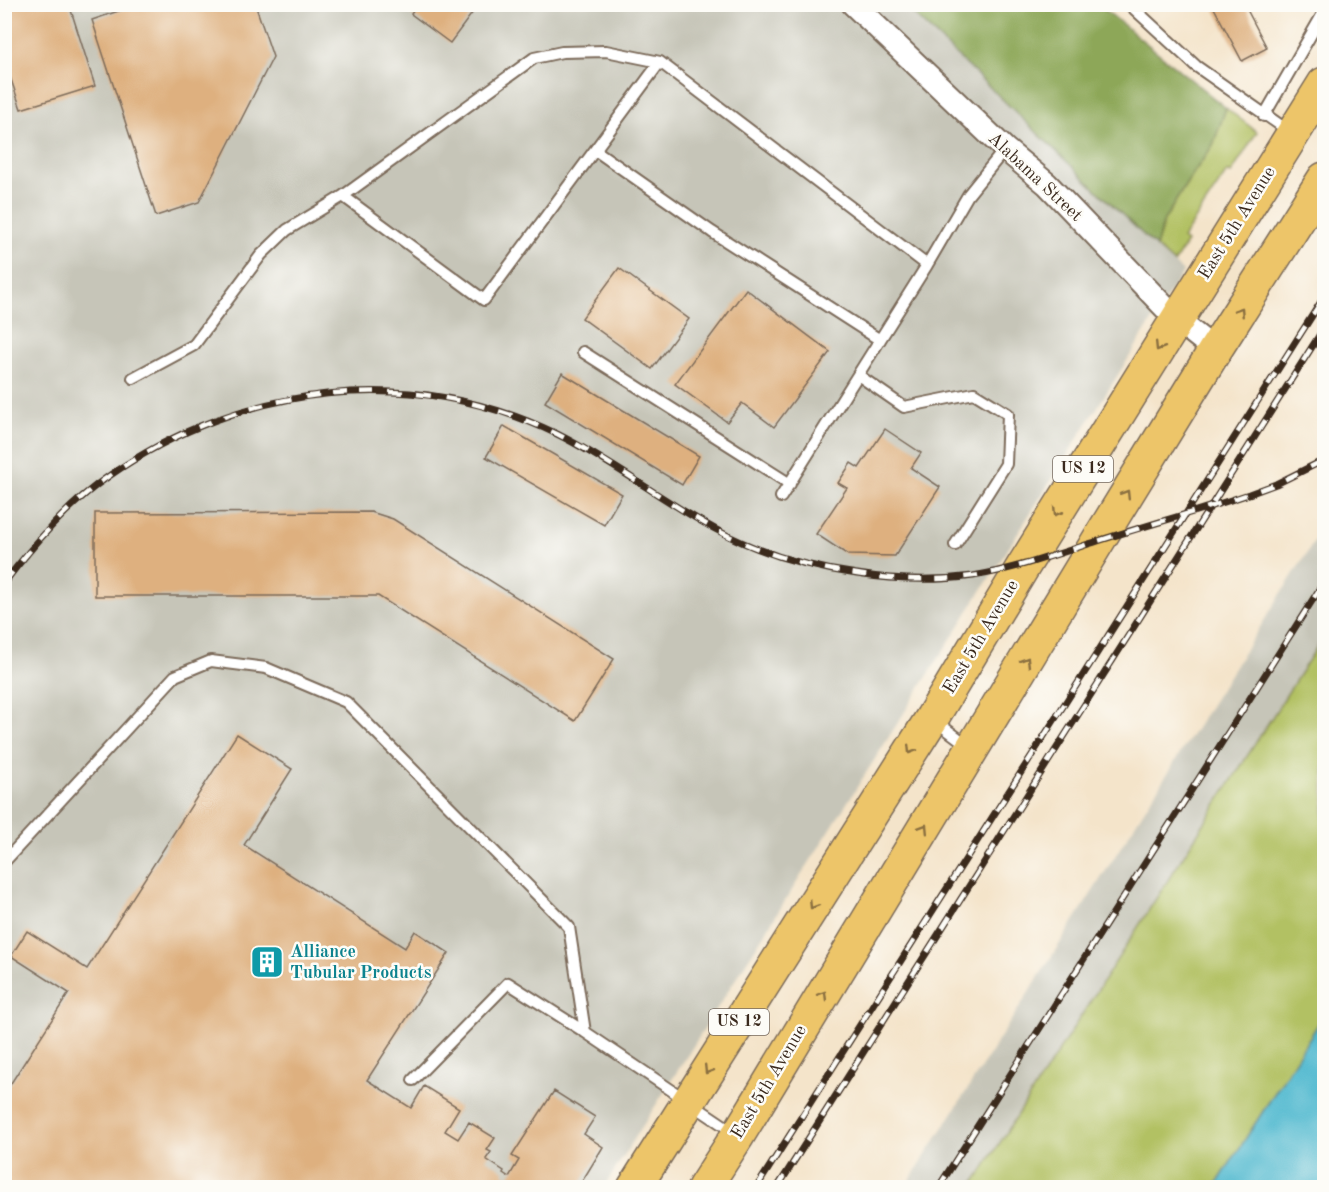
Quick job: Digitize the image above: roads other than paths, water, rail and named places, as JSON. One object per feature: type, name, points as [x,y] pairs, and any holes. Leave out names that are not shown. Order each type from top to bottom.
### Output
[{"type":"main road","name":"East 5th Avenue","points":[[634,1188],[932,718],[1176,319],[1324,84]]},
{"type":"main road","name":"East 5th Avenue","points":[[704,1188],[1215,350],[1324,179]]},
{"type":"street","name":"Alabama Street","points":[[853,4],[1005,149],[1047,184],[1176,319],[1215,350]]},
{"type":"lane","points":[[1129,4],[1196,66],[1264,116],[1293,134]]},
{"type":"lane","points":[[1264,116],[1324,12]]},
{"type":"lane","points":[[133,378],[194,345],[261,255],[287,230],[343,196],[534,58],[562,52],[606,51],[660,63],[927,265]]},
{"type":"lane","points":[[343,196],[484,300],[660,63]]},
{"type":"lane","points":[[781,497],[927,265],[968,195],[1005,149]]},
{"type":"lane","points":[[595,150],[712,232],[880,340]]},
{"type":"lane","points":[[583,352],[789,484]]},
{"type":"lane","points":[[858,375],[904,407],[974,393],[1008,414],[1006,464],[955,545]]},
{"type":"lane","points":[[4,862],[175,676],[211,661],[266,668],[346,702],[569,927],[585,1032]]},
{"type":"lane","points":[[932,718],[973,749]]},
{"type":"lane","points":[[412,1080],[508,983],[738,1135]]},
{"type":"water","points":[[1324,1015],[1324,1187],[1215,1187]]},
{"type":"railway","points":[[756,1188],[1324,297]]},
{"type":"railway","points":[[777,1188],[1324,328]]},
{"type":"railway","points":[[4,583],[40,539],[80,499],[109,476],[160,445],[214,421],[270,404],[327,394],[385,392],[444,398],[501,412],[557,434],[732,538],[784,558],[820,567],[901,579],[959,578],[1021,565],[1249,494],[1276,484],[1324,460]]},
{"type":"railway","points":[[938,1188],[1324,582]]},
{"type":"place","name":"Alliance Tubular Products","points":[[267,962]]}]
